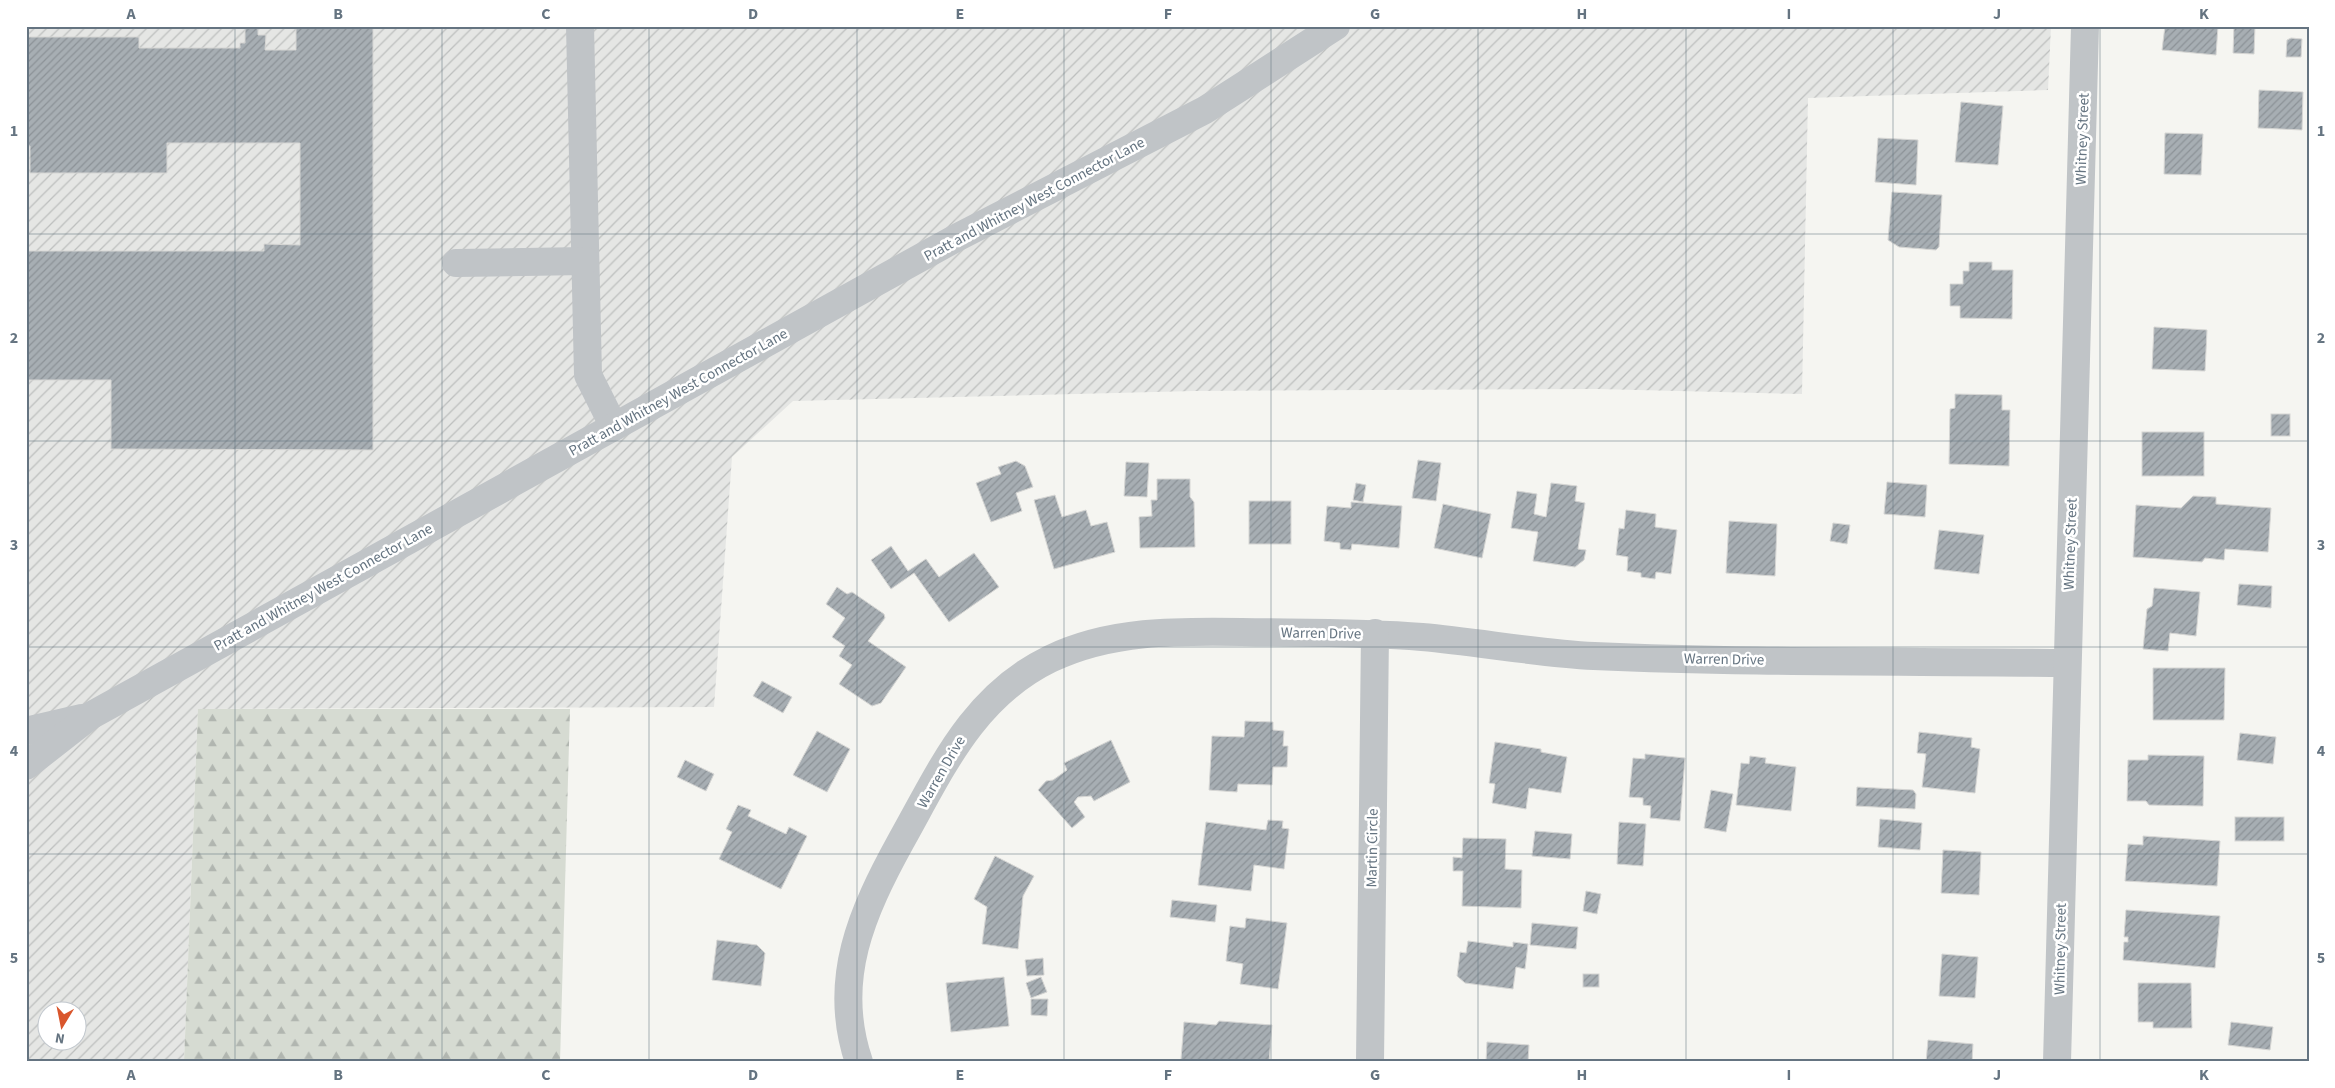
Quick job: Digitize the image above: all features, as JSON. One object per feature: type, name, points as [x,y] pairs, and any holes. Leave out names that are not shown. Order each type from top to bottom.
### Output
[{"type":"street","points":[[580,26],[588,375],[614,427]]},
{"type":"street","name":"Pratt and Whitney West Connector Lane","points":[[26,766],[90,716],[958,238],[1205,110],[1336,26]]},
{"type":"street","name":"Whitney Street","points":[[2058,1062],[2085,26]]},
{"type":"street","points":[[456,263],[585,261]]},
{"type":"street","name":"Warren Drive","points":[[860,1062],[854,1045],[847,1004],[850,962],[864,916],[884,873],[956,743],[980,712],[1011,684],[1048,660],[1090,642],[1137,634],[1184,631],[1375,633],[1590,656],[2067,663]]},
{"type":"street","name":"Martin Circle","points":[[1370,1062],[1375,633]]},
{"type":"street","points":[[26,731],[90,716]]},
{"type":"shaded area","points":[[26,26],[2051,26],[2048,90],[1808,98],[1802,394],[1597,389],[1194,391],[793,401],[732,457],[714,707],[198,709],[184,1062],[26,1062]]},
{"type":"green space","points":[[198,709],[570,709],[560,1062],[184,1062]]},
{"type":"building","points":[[245,26],[258,26],[258,35],[266,35],[265,50],[296,50],[296,26],[373,26],[373,450],[111,449],[111,380],[26,380],[26,251],[264,251],[264,244],[300,245],[300,143],[167,143],[167,173],[30,173],[30,146],[26,146],[26,37],[139,37],[139,48],[240,48],[240,43],[245,43]]},
{"type":"building","points":[[2165,26],[2218,26],[2216,55],[2162,50]]},
{"type":"building","points":[[2234,26],[2255,26],[2254,54],[2233,53]]},
{"type":"building","points":[[2291,38],[2302,39],[2301,57],[2286,57],[2287,40]]},
{"type":"building","points":[[2259,90],[2303,92],[2302,130],[2258,128]]},
{"type":"building","points":[[1961,102],[2003,106],[1998,165],[1955,162]]},
{"type":"building","points":[[2165,133],[2203,134],[2201,175],[2164,174]]},
{"type":"building","points":[[1878,138],[1918,140],[1916,185],[1875,182]]},
{"type":"building","points":[[1892,192],[1942,195],[1939,247],[1936,250],[1899,247],[1888,240]]},
{"type":"building","points":[[1969,262],[1992,262],[1992,270],[2013,270],[2012,319],[1960,318],[1960,306],[1950,306],[1950,284],[1963,284],[1963,271],[1969,271]]},
{"type":"building","points":[[2154,327],[2207,330],[2205,371],[2152,369]]},
{"type":"building","points":[[1955,394],[2002,395],[2002,410],[2010,410],[2009,466],[1949,464],[1950,409],[1955,408]]},
{"type":"building","points":[[2271,414],[2290,414],[2290,436],[2271,436]]},
{"type":"building","points":[[2142,432],[2204,432],[2204,476],[2142,476]]},
{"type":"building","points":[[1418,460],[1441,463],[1436,501],[1412,498]]},
{"type":"building","points":[[1016,461],[1025,466],[1033,487],[1016,493],[1022,511],[991,522],[976,483],[1001,474],[998,467]]},
{"type":"building","points":[[1126,462],[1149,463],[1147,497],[1124,496]]},
{"type":"building","points":[[1157,479],[1190,479],[1190,497],[1194,502],[1195,547],[1140,548],[1139,517],[1152,516],[1151,500],[1157,500]]},
{"type":"building","points":[[1887,482],[1927,485],[1925,517],[1884,514]]},
{"type":"building","points":[[1356,483],[1366,485],[1363,502],[1353,500]]},
{"type":"building","points":[[1551,483],[1577,486],[1575,501],[1585,503],[1578,549],[1586,550],[1584,560],[1575,567],[1533,561],[1538,532],[1511,528],[1517,491],[1537,494],[1534,514],[1546,517]]},
{"type":"building","points":[[1055,495],[1062,517],[1086,510],[1091,526],[1107,522],[1115,552],[1054,569],[1034,500]]},
{"type":"building","points":[[2193,496],[2216,497],[2216,504],[2271,508],[2268,552],[2225,549],[2224,560],[2205,558],[2202,562],[2133,557],[2136,505],[2181,508]]},
{"type":"building","points":[[1249,501],[1291,501],[1291,544],[1249,544]]},
{"type":"building","points":[[1351,502],[1402,506],[1399,548],[1352,544],[1351,550],[1340,549],[1340,543],[1324,541],[1327,506],[1351,508]]},
{"type":"building","points":[[1443,504],[1491,514],[1482,558],[1434,548]]},
{"type":"building","points":[[1626,510],[1656,514],[1655,527],[1677,530],[1671,574],[1656,572],[1655,579],[1641,577],[1641,573],[1627,571],[1628,557],[1616,555],[1619,528],[1624,529]]},
{"type":"building","points":[[1729,521],[1777,524],[1775,576],[1726,573]]},
{"type":"building","points":[[1833,523],[1850,525],[1847,544],[1830,541]]},
{"type":"building","points":[[1939,530],[1984,535],[1979,574],[1934,569]]},
{"type":"building","points":[[891,546],[908,571],[926,559],[939,577],[974,553],[999,587],[949,622],[914,573],[891,589],[871,560]]},
{"type":"building","points":[[2239,584],[2272,586],[2271,608],[2237,605]]},
{"type":"building","points":[[837,587],[847,594],[852,592],[884,614],[885,618],[868,641],[906,667],[881,703],[872,706],[839,684],[852,665],[839,656],[845,646],[832,637],[845,618],[826,604]]},
{"type":"building","points":[[2154,588],[2200,592],[2196,636],[2170,633],[2168,651],[2143,649],[2147,609],[2152,606]]},
{"type":"building","points":[[2153,668],[2225,668],[2224,720],[2153,720]]},
{"type":"building","points":[[762,681],[792,697],[783,713],[753,696]]},
{"type":"building","points":[[1245,721],[1273,722],[1273,730],[1284,731],[1283,746],[1288,746],[1287,767],[1273,767],[1272,785],[1238,784],[1237,792],[1209,790],[1212,736],[1244,737]]},
{"type":"building","points":[[817,731],[850,749],[827,792],[793,775]]},
{"type":"building","points":[[1919,732],[1972,738],[1971,747],[1980,749],[1975,793],[1922,787],[1926,754],[1917,753]]},
{"type":"building","points":[[2240,733],[2276,737],[2273,764],[2237,760]]},
{"type":"building","points":[[1111,740],[1130,782],[1094,801],[1091,796],[1078,797],[1074,802],[1085,817],[1072,828],[1038,790],[1046,781],[1053,780],[1067,770],[1064,763]]},
{"type":"building","points":[[1495,742],[1541,749],[1541,752],[1567,757],[1561,793],[1529,788],[1526,809],[1492,803],[1495,784],[1489,783]]},
{"type":"building","points":[[1645,754],[1685,758],[1680,821],[1650,818],[1651,806],[1643,805],[1643,798],[1629,797],[1633,758],[1645,759]]},
{"type":"building","points":[[2148,755],[2204,756],[2203,806],[2149,805],[2146,801],[2127,801],[2128,760],[2148,760]]},
{"type":"building","points":[[1750,756],[1766,758],[1765,763],[1796,767],[1791,811],[1736,805],[1741,763],[1749,764]]},
{"type":"building","points":[[685,760],[714,774],[706,791],[677,777]]},
{"type":"building","points":[[1857,787],[1913,790],[1916,794],[1915,809],[1856,806]]},
{"type":"building","points":[[1711,790],[1733,794],[1726,832],[1704,828]]},
{"type":"building","points":[[738,805],[751,810],[748,816],[786,834],[789,827],[807,836],[781,889],[719,859],[732,832],[726,829]]},
{"type":"building","points":[[2235,817],[2284,817],[2284,841],[2235,841]]},
{"type":"building","points":[[1880,819],[1922,823],[1920,850],[1878,847]]},
{"type":"building","points":[[1268,820],[1283,821],[1282,828],[1289,829],[1284,869],[1254,865],[1251,891],[1198,885],[1206,822],[1266,830]]},
{"type":"building","points":[[1619,822],[1646,824],[1643,866],[1617,864]]},
{"type":"building","points":[[1535,831],[1572,834],[1570,859],[1532,856]]},
{"type":"building","points":[[2143,836],[2220,841],[2217,886],[2125,881],[2128,844],[2143,845]]},
{"type":"building","points":[[1463,838],[1506,839],[1505,869],[1522,870],[1521,908],[1462,906],[1463,871],[1453,871],[1453,857],[1462,858]]},
{"type":"building","points":[[1943,850],[1981,852],[1979,895],[1941,893]]},
{"type":"building","points":[[995,856],[1034,876],[1023,896],[1018,949],[982,944],[987,907],[974,899]]},
{"type":"building","points":[[1586,891],[1601,894],[1597,914],[1583,911]]},
{"type":"building","points":[[1172,900],[1217,905],[1215,922],[1170,917]]},
{"type":"building","points":[[2126,910],[2220,916],[2215,968],[2123,960],[2124,942],[2128,942],[2128,937],[2124,937]]},
{"type":"building","points":[[1246,918],[1287,923],[1278,989],[1240,984],[1243,964],[1226,961],[1230,926],[1245,928]]},
{"type":"building","points":[[1532,923],[1578,927],[1576,949],[1530,945]]},
{"type":"building","points":[[717,940],[757,945],[765,953],[761,986],[712,980]]},
{"type":"building","points":[[1468,941],[1513,947],[1513,942],[1528,944],[1525,969],[1516,967],[1513,989],[1465,983],[1457,976],[1460,952],[1466,953]]},
{"type":"building","points":[[1942,954],[1978,957],[1975,998],[1939,996]]},
{"type":"building","points":[[1043,958],[1044,975],[1027,976],[1025,960]]},
{"type":"building","points":[[1583,974],[1599,974],[1599,987],[1583,987]]},
{"type":"building","points":[[1004,977],[1009,1026],[951,1032],[946,983]]},
{"type":"building","points":[[1041,977],[1047,992],[1031,998],[1026,983]]},
{"type":"building","points":[[2138,983],[2191,983],[2192,1028],[2153,1028],[2153,1022],[2138,1022]]},
{"type":"building","points":[[1031,999],[1048,999],[1047,1016],[1031,1015]]},
{"type":"building","points":[[1219,1021],[1272,1025],[1269,1062],[1184,1062],[1181,1059],[1184,1022],[1216,1025]]},
{"type":"building","points":[[2231,1022],[2273,1027],[2270,1050],[2228,1045]]},
{"type":"building","points":[[1928,1040],[1973,1044],[1972,1062],[1926,1062]]},
{"type":"building","points":[[1487,1042],[1529,1045],[1528,1062],[1486,1062]]}]
